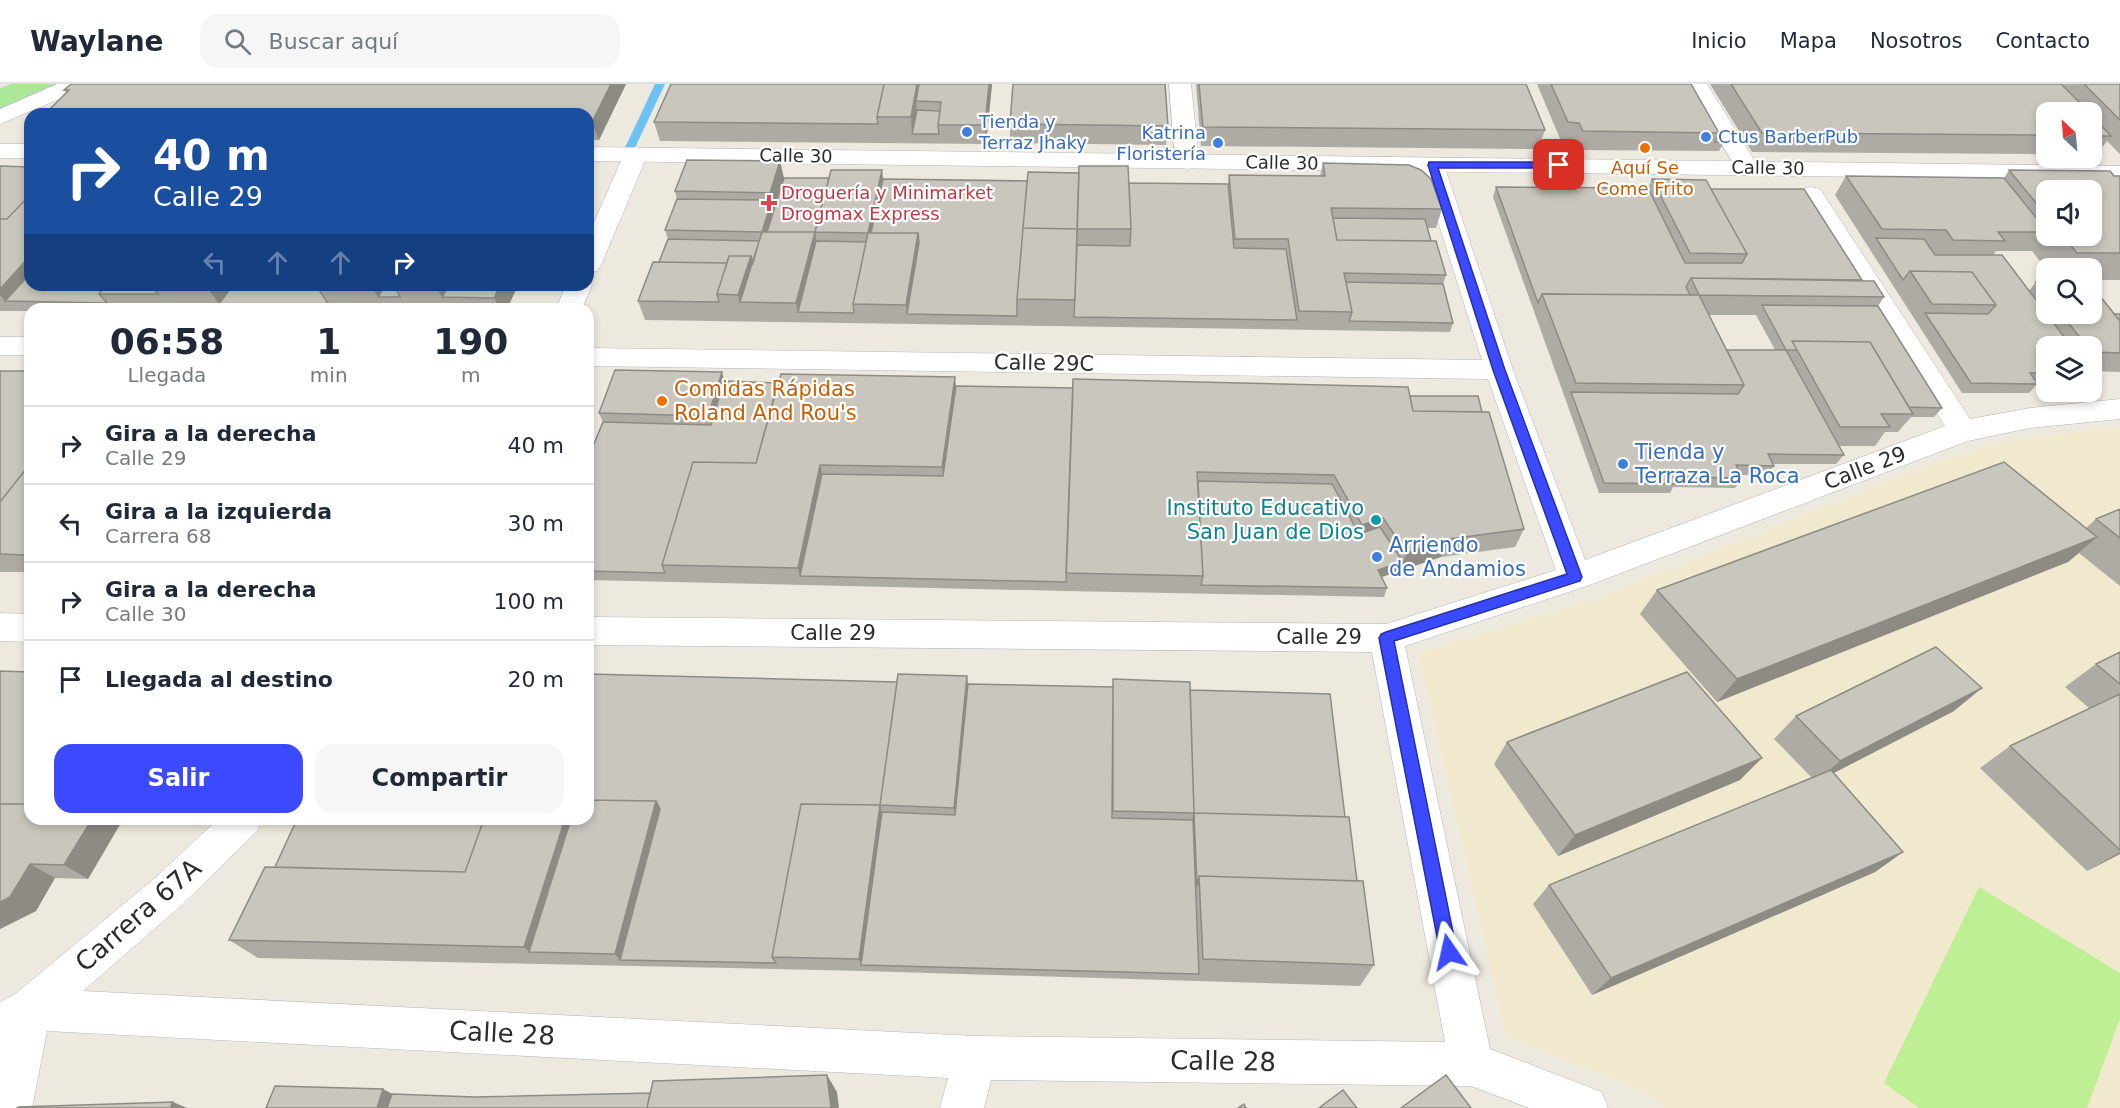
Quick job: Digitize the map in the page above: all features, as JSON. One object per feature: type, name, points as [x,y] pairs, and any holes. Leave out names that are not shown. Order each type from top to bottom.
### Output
[{"type":"street","points":[[0,117],[75,84]]},
{"type":"street","points":[[1180,84],[1187,162]]},
{"type":"street","points":[[1696,84],[1747,168]]},
{"type":"street","points":[[0,151],[24,151]]},
{"type":"street","name":"Calle 30","points":[[594,154],[2120,173]]},
{"type":"street","points":[[594,251],[636,154]]},
{"type":"street","points":[[1432,165],[1499,370],[1575,577]]},
{"type":"street","points":[[1811,194],[1963,431]]},
{"type":"street","points":[[0,346],[24,346]]},
{"type":"street","name":"Calle 29C","points":[[594,357],[1499,370]]},
{"type":"street","name":"Calle 29","points":[[594,632],[1386,638],[1575,577],[1963,431],[2030,418],[2120,409]]},
{"type":"street","points":[[0,627],[24,627]]},
{"type":"street","points":[[1386,638],[1471,1064],[1586,1108]]},
{"type":"street","name":"Carrera 67A","points":[[15,1017],[169,891],[238,825]]},
{"type":"street","points":[[10,1108],[15,1017]]},
{"type":"street","name":"Calle 28","points":[[15,1017],[975,1058],[1471,1064]]},
{"type":"street","points":[[962,1108],[975,1058]]},
{"type":"shaded area","points":[[2120,427],[2120,1108],[1666,1108],[1639,1089],[1506,1037],[1418,653],[1588,601],[1923,467],[2004,441]]},
{"type":"green space","points":[[11,84],[63,84],[0,112],[0,88]]},
{"type":"green space","points":[[1979,887],[2120,973],[2120,1019],[2087,1108],[1919,1108],[1884,1083]]},
{"type":"building","points":[[71,84],[611,84],[594,118],[594,108],[51,108],[69,90],[64,90]]},
{"type":"building","points":[[671,84],[884,84],[877,117],[878,124],[654,122]]},
{"type":"building","points":[[884,84],[917,84],[911,117],[877,117]]},
{"type":"building","points":[[919,84],[989,84],[985,125],[938,125],[941,102],[916,101]]},
{"type":"building","points":[[1013,84],[1165,84],[1168,126],[1010,124]]},
{"type":"building","points":[[1199,84],[1526,84],[1545,130],[1203,127]]},
{"type":"building","points":[[1551,84],[1691,84],[1719,133],[1583,131],[1579,123],[1568,122]]},
{"type":"building","points":[[1731,84],[2061,84],[2079,102],[2036,102],[2036,135],[1762,133]]},
{"type":"building","points":[[2084,84],[2120,84],[2120,120]]},
{"type":"building","points":[[917,110],[940,111],[939,134],[912,134]]},
{"type":"building","points":[[2102,127],[2111,136],[2102,136]]},
{"type":"building","points":[[1719,133],[1724,142],[1715,142]]},
{"type":"building","points":[[687,160],[780,161],[770,193],[675,191]]},
{"type":"building","points":[[1323,163],[1409,165],[1421,170],[1431,179],[1442,209],[1331,208],[1337,240],[1436,241],[1446,275],[1344,273],[1352,312],[1299,311],[1288,239],[1235,239],[1229,175],[1325,176]]},
{"type":"building","points":[[0,166],[24,167],[24,201],[7,219],[0,219]]},
{"type":"building","points":[[1079,166],[1128,166],[1131,229],[1077,229]]},
{"type":"building","points":[[831,170],[882,170],[868,233],[815,232]]},
{"type":"building","points":[[2009,170],[2110,171],[2114,176],[2120,176],[2120,253],[2077,253],[2071,246],[2102,246],[2102,180],[2036,180],[2036,203]]},
{"type":"building","points":[[1028,172],[1079,173],[1077,236],[1077,229],[1023,228]]},
{"type":"building","points":[[1846,176],[2004,178],[2036,218],[2036,232],[1998,232],[2005,241],[1953,240],[1946,230],[1882,229]]},
{"type":"building","points":[[784,178],[829,178],[815,232],[767,232]]},
{"type":"building","points":[[883,179],[1027,181],[1017,316],[907,314],[919,243],[918,233],[871,233]]},
{"type":"building","points":[[1652,179],[1706,180],[1747,254],[1690,253]]},
{"type":"building","points":[[1129,183],[1228,184],[1234,248],[1286,249],[1297,320],[1074,317],[1077,245],[1130,246]]},
{"type":"building","points":[[1496,187],[1648,188],[1685,263],[1742,263],[1747,254],[1711,189],[1804,189],[1862,280],[1691,278],[1686,287],[1690,295],[1542,294],[1538,303]]},
{"type":"building","points":[[677,199],[772,200],[762,232],[665,230]]},
{"type":"building","points":[[24,201],[24,263],[0,289],[0,219],[7,219]]},
{"type":"building","points":[[1333,218],[1425,219],[1431,241],[1337,240]]},
{"type":"building","points":[[1023,228],[1077,229],[1075,300],[1017,299]]},
{"type":"building","points":[[762,232],[815,232],[796,303],[740,302]]},
{"type":"building","points":[[868,233],[918,233],[906,305],[853,304]]},
{"type":"building","points":[[1876,238],[1924,239],[1935,255],[2002,255],[2036,300],[2036,324],[2054,324],[2063,336],[2036,336],[2036,373],[2030,373],[2036,384],[1971,383],[1925,313],[1988,314],[1996,305],[1972,272],[1910,271],[1903,280]]},
{"type":"building","points":[[668,239],[759,241],[753,263],[751,256],[729,256],[727,263],[659,262]]},
{"type":"building","points":[[816,241],[866,242],[853,304],[854,313],[798,312]]},
{"type":"building","points":[[729,256],[751,256],[738,295],[717,294]]},
{"type":"building","points":[[653,262],[727,263],[717,294],[719,302],[638,301]]},
{"type":"building","points":[[1910,271],[1972,272],[1996,305],[1932,304]]},
{"type":"building","points":[[1691,278],[1874,281],[1884,297],[1699,295]]},
{"type":"building","points":[[24,280],[24,291],[101,291],[99,294],[107,303],[5,301]]},
{"type":"building","points":[[1346,282],[1443,284],[1453,323],[1349,321],[1352,312]]},
{"type":"building","points":[[101,291],[155,291],[158,294],[99,294]]},
{"type":"building","points":[[229,291],[320,291],[328,303],[220,303]]},
{"type":"building","points":[[382,291],[397,291],[400,297],[378,297]]},
{"type":"building","points":[[446,291],[497,291],[494,298],[442,297]]},
{"type":"building","points":[[1542,294],[1699,295],[1744,385],[1576,383]]},
{"type":"building","points":[[2102,299],[2120,321],[2120,353],[2102,352],[2102,336],[2079,336],[2069,324],[2102,324]]},
{"type":"building","points":[[1762,305],[1878,306],[1942,408],[1909,407],[1870,342],[1792,341],[1797,350],[1786,350]]},
{"type":"building","points":[[1792,341],[1870,342],[1913,414],[1881,414],[1890,427],[1840,427]]},
{"type":"building","points":[[1727,350],[1786,350],[1844,455],[1768,454],[1774,466],[1736,465],[1742,478],[1673,477],[1676,484],[1604,483],[1571,392],[1738,394],[1744,385]]},
{"type":"building","points":[[615,370],[722,372],[708,416],[599,413]]},
{"type":"building","points":[[0,371],[24,371],[24,472],[0,502]]},
{"type":"building","points":[[781,374],[955,377],[942,467],[820,465],[798,568],[662,565],[693,462],[756,463]]},
{"type":"building","points":[[1073,379],[1408,387],[1413,411],[1489,412],[1524,529],[1449,539],[1407,553],[1383,518],[1362,525],[1334,475],[1197,472],[1203,576],[1066,573]]},
{"type":"building","points":[[724,381],[778,383],[756,463],[693,462],[662,565],[665,573],[594,571],[594,444],[603,422],[711,425]]},
{"type":"building","points":[[956,386],[1073,388],[1066,582],[800,576],[822,474],[943,476]]},
{"type":"building","points":[[1410,396],[1478,396],[1482,412],[1413,411]]},
{"type":"building","points":[[2004,462],[2097,537],[1737,679],[1657,590]]},
{"type":"building","points":[[24,472],[24,555],[0,554],[0,502]]},
{"type":"building","points":[[1198,481],[1332,484],[1359,534],[1380,527],[1403,562],[1378,570],[1387,588],[1201,585],[1203,576]]},
{"type":"building","points":[[2120,509],[2120,538],[2096,519]]},
{"type":"building","points":[[1936,647],[1982,688],[1840,761],[1796,716]]},
{"type":"building","points":[[2120,652],[2120,684],[2096,664]]},
{"type":"building","points":[[0,671],[24,672],[24,804],[0,804]]},
{"type":"building","points":[[1687,672],[1762,758],[1575,835],[1507,742]]},
{"type":"building","points":[[594,674],[897,682],[880,805],[801,804],[772,957],[776,963],[620,960],[660,809],[656,801],[594,800]]},
{"type":"building","points":[[898,674],[967,676],[954,808],[880,805]]},
{"type":"building","points":[[1113,679],[1190,682],[1194,813],[1113,811]]},
{"type":"building","points":[[968,684],[1113,687],[1112,818],[1193,820],[1199,974],[861,965],[882,812],[955,815]]},
{"type":"building","points":[[1190,690],[1330,694],[1345,817],[1194,813]]},
{"type":"building","points":[[2120,694],[2120,850],[2010,746]]},
{"type":"building","points":[[1831,770],[1903,852],[1611,978],[1549,885]]},
{"type":"building","points":[[594,800],[656,801],[615,954],[529,952],[569,825],[594,825]]},
{"type":"building","points":[[0,804],[24,804],[24,825],[88,825],[64,865],[30,864],[10,897],[0,902]]},
{"type":"building","points":[[801,804],[880,805],[859,959],[772,957]]},
{"type":"building","points":[[1194,813],[1349,817],[1357,881],[1199,876],[1197,886]]},
{"type":"building","points":[[294,825],[482,825],[465,872],[275,867]]},
{"type":"building","points":[[482,825],[563,825],[524,947],[229,940],[265,867],[465,872]]},
{"type":"building","points":[[1199,876],[1363,881],[1374,965],[1203,959]]},
{"type":"building","points":[[827,1075],[831,1108],[647,1108],[653,1081]]},
{"type":"building","points":[[1446,1075],[1471,1108],[1401,1108]]},
{"type":"building","points":[[275,1086],[383,1089],[377,1108],[266,1108]]},
{"type":"building","points":[[1343,1090],[1357,1108],[1319,1108]]},
{"type":"building","points":[[650,1093],[647,1108],[387,1108],[392,1094],[475,1097]]},
{"type":"building","points":[[173,1102],[170,1108],[17,1108],[18,1107]]},
{"type":"waterway","points":[[627,154],[660,84]]},
{"type":"place","name":"Tienda y Terraz Jhaky","points":[[967,132]]},
{"type":"place","name":"Ctus BarberPub","points":[[1706,137]]},
{"type":"place","name":"Katrina Floristería","points":[[1218,143]]},
{"type":"place","name":"Aquí Se Come Frito","points":[[1645,148]]},
{"type":"place","name":"Droguería y Minimarket Drogmax Express","points":[[769,203]]},
{"type":"place","name":"Comidas Rápidas Roland And Rou's","points":[[662,401]]},
{"type":"place","name":"Tienda y Terraza La Roca","points":[[1623,464]]},
{"type":"place","name":"Instituto Educativo San Juan de Dios","points":[[1376,520]]},
{"type":"place","name":"Arriendo de Andamios","points":[[1377,557]]},
{"type":"route","points":[[1449,952],[1386,638],[1575,577],[1499,370],[1432,165],[1559,165]]}]
